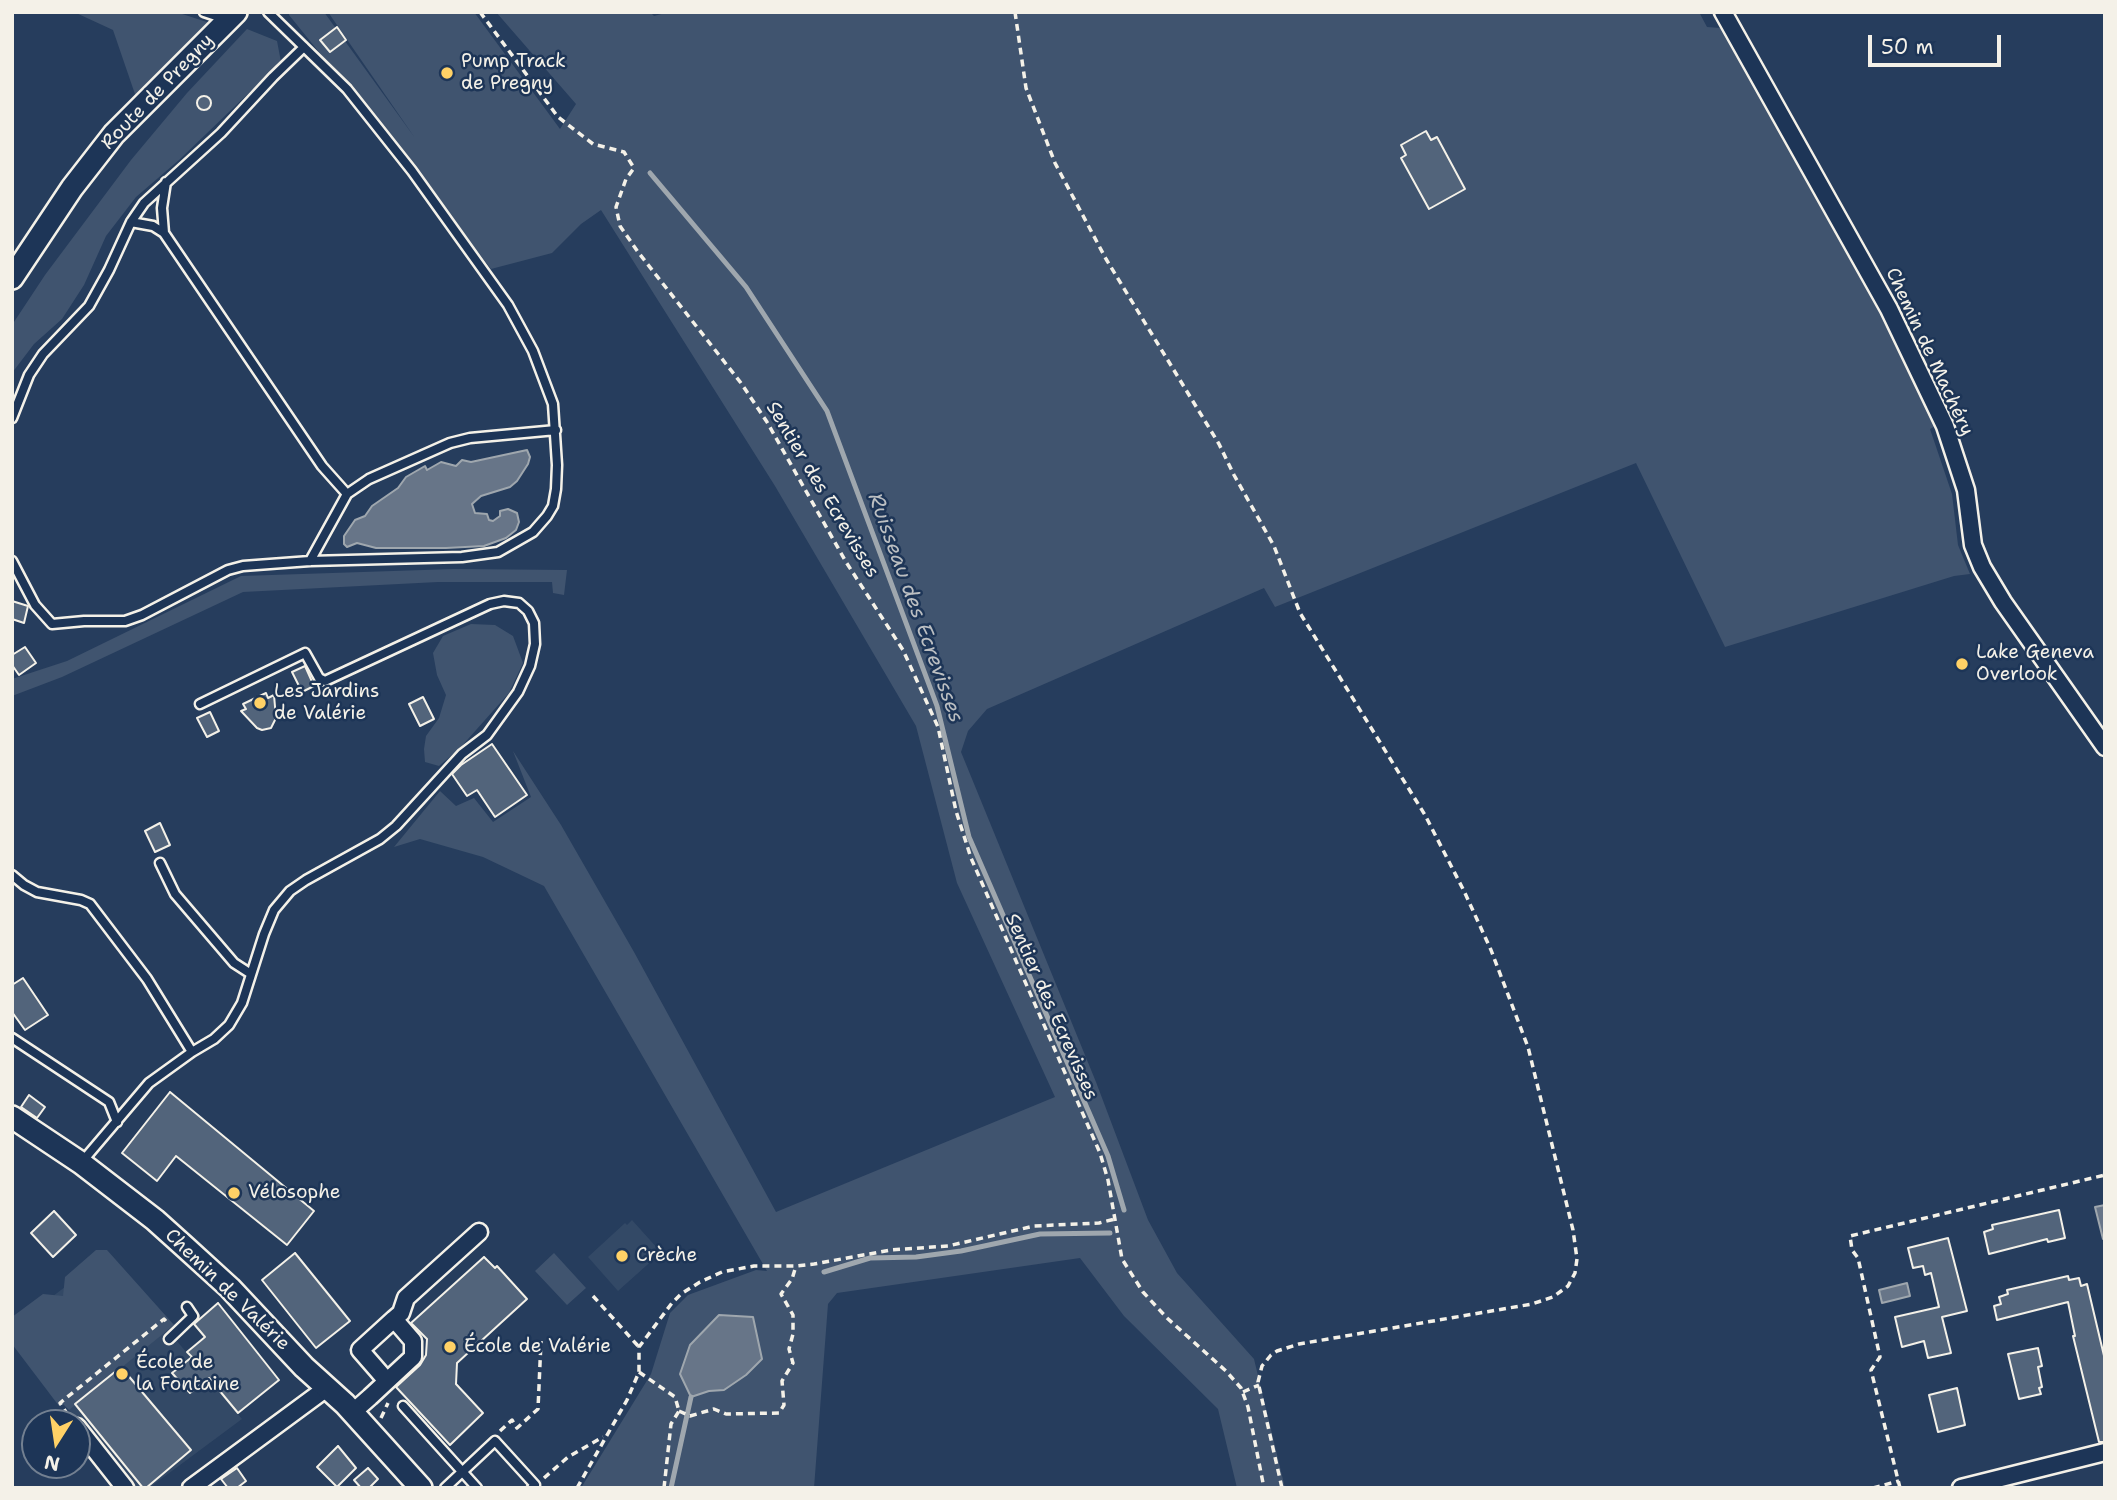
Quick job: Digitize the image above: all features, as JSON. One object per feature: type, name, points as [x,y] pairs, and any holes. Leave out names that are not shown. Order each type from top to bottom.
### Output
[{"type":"street","name":"Chemin de Machéry","points":[[1723,12],[1889,309],[1945,426],[1966,490],[1973,545],[1982,567],[2003,603],[2105,747]]},
{"type":"street","name":"Route de Pregny","points":[[12,278],[72,187],[114,134],[232,16]]},
{"type":"street","name":"Chemin de Valérie","points":[[12,1117],[81,1163],[155,1220],[219,1277],[304,1367],[353,1412],[421,1488]]},
{"type":"street","points":[[387,1381],[360,1350],[401,1313],[406,1298],[479,1232]]},
{"type":"street","points":[[353,1412],[413,1357],[413,1341],[394,1319]]},
{"type":"street","points":[[191,1488],[328,1387]]},
{"type":"street","points":[[91,1445],[125,1488]]},
{"type":"street","points":[[1961,1488],[2021,1481],[2105,1452]]},
{"type":"lane","points":[[204,12],[232,16]]},
{"type":"lane","points":[[12,561],[35,605],[52,624],[125,621],[234,568],[310,561],[488,554],[509,547],[533,533],[553,506],[557,482],[553,404],[533,351],[502,295],[412,171],[346,89],[268,12]]},
{"type":"lane","points":[[12,418],[29,375],[43,354],[89,306],[131,222],[144,203],[221,133],[304,47]]},
{"type":"lane","points":[[166,182],[162,208],[164,233],[322,466],[347,494]]},
{"type":"lane","points":[[131,222],[153,226],[164,233]]},
{"type":"lane","points":[[310,561],[347,494],[369,479],[450,443],[556,430]]},
{"type":"lane","points":[[81,1163],[149,1083],[214,1039],[229,1025],[242,1003],[274,910],[290,891],[380,839],[396,826],[462,754],[487,735],[518,692],[530,666],[535,644],[534,623],[528,611],[519,603],[504,601],[490,604],[325,681],[319,678],[305,653],[200,704]]},
{"type":"lane","points":[[160,863],[175,894],[234,963],[250,974]]},
{"type":"lane","points":[[12,875],[37,892],[90,904],[147,979],[192,1052]]},
{"type":"lane","points":[[12,1038],[110,1102],[117,1122]]},
{"type":"lane","points":[[173,1336],[193,1316],[187,1307]]},
{"type":"lane","points":[[403,1406],[477,1488]]},
{"type":"lane","points":[[445,1488],[495,1441],[534,1486]]},
{"type":"path","name":"Sentier des Ecrevisses","points":[[480,12],[558,117],[593,144],[624,152],[634,168],[626,179],[617,207],[620,226],[741,383],[767,422],[839,550],[903,650],[938,727],[956,811],[971,858],[1100,1153],[1108,1180],[1122,1259],[1143,1292],[1167,1318],[1226,1371],[1243,1392],[1264,1488]]},
{"type":"path","points":[[1015,12],[1026,88],[1055,163],[1106,259],[1219,444],[1274,546],[1300,613],[1426,815],[1486,938],[1528,1047],[1573,1230],[1577,1259],[1575,1273],[1569,1286],[1559,1295],[1532,1304],[1287,1347],[1278,1350],[1265,1361],[1258,1376],[1259,1385],[1282,1488]]},
{"type":"path","points":[[1900,1488],[1871,1370],[1881,1357],[1858,1258],[1852,1250],[1850,1236],[2105,1175]]},
{"type":"path","points":[[577,1488],[627,1400],[639,1372],[639,1347],[672,1303],[700,1282],[722,1272],[754,1266],[796,1266],[891,1250],[948,1246],[1034,1226],[1099,1223],[1115,1219]]},
{"type":"path","points":[[679,1411],[690,1416],[714,1409],[726,1414],[779,1413],[784,1405],[782,1381],[793,1363],[789,1349],[793,1334],[793,1315],[781,1293],[792,1279],[796,1266]]},
{"type":"path","points":[[593,1296],[639,1347]]},
{"type":"path","points":[[64,1409],[60,1403],[164,1319],[173,1336]]},
{"type":"path","points":[[499,1432],[512,1420],[517,1427],[538,1409],[541,1341]]},
{"type":"path","points":[[639,1372],[675,1397],[679,1411],[671,1424],[664,1488]]},
{"type":"path","points":[[1243,1392],[1259,1385]]},
{"type":"path","points":[[534,1486],[568,1457],[605,1436]]},
{"type":"path","points":[[1873,1488],[1899,1481]]},
{"type":"shaded area","points":[[74,12],[176,12],[213,24],[137,100],[113,30]]},
{"type":"shaded area","points":[[289,12],[324,12],[415,138],[328,12],[474,12],[560,129],[576,104],[496,12],[650,12],[654,16],[669,12],[1699,12],[1707,27],[1720,28],[1728,35],[1882,309],[1939,424],[1930,429],[1952,494],[1958,545],[1970,574],[1954,576],[1725,647],[1636,463],[1275,607],[1264,588],[987,709],[968,731],[961,752],[1096,1082],[1148,1220],[1177,1273],[1254,1359],[1285,1488],[1237,1488],[1218,1409],[1124,1316],[1080,1258],[837,1293],[828,1304],[814,1488],[581,1488],[651,1374],[670,1313],[688,1295],[756,1270],[767,1271],[544,886],[483,857],[420,839],[394,847],[440,791],[456,806],[474,798],[493,822],[531,797],[513,751],[561,825],[634,952],[776,1212],[1055,1097],[957,883],[916,726],[775,486],[601,210],[581,224],[552,253],[491,269]]},
{"type":"shaded area","points":[[247,29],[277,41],[281,62],[179,160],[136,197],[106,236],[84,285],[62,319],[34,344],[12,373],[12,325],[45,275],[131,160],[187,93]]},
{"type":"shaded area","points":[[527,450],[530,457],[528,464],[517,481],[510,487],[481,496],[472,504],[475,513],[487,514],[489,520],[493,521],[500,516],[500,511],[508,509],[517,513],[519,522],[516,530],[506,538],[484,546],[446,548],[376,548],[357,543],[347,547],[344,544],[344,536],[355,520],[365,516],[372,506],[398,488],[406,477],[425,466],[427,470],[441,462],[456,466],[462,460],[471,462]]},
{"type":"shaded area","points":[[454,569],[567,570],[564,595],[553,593],[552,582],[438,582],[243,592],[62,677],[12,696],[12,679],[67,661],[241,576]]},
{"type":"shaded area","points":[[471,624],[495,625],[513,636],[523,663],[509,693],[460,748],[439,766],[425,762],[424,749],[426,736],[439,718],[446,695],[437,675],[433,653],[443,636]]},
{"type":"shaded area","points":[[2105,1205],[2105,1239],[2103,1239],[2095,1207]]},
{"type":"shaded area","name":"Crèche","points":[[632,1220],[659,1250],[654,1255],[656,1257],[618,1291],[588,1257],[625,1223],[627,1225]]},
{"type":"shaded area","points":[[96,1250],[107,1250],[174,1325],[70,1409],[63,1404],[59,1406],[12,1344],[12,1317],[43,1294],[63,1296],[65,1277]]},
{"type":"shaded area","points":[[554,1253],[586,1288],[567,1305],[535,1271]]},
{"type":"shaded area","name":"École de la Fontaine","points":[[106,1256],[242,1419],[149,1488],[137,1488],[91,1435],[91,1409],[68,1409],[12,1339],[12,1327]]},
{"type":"shaded area","points":[[1907,1283],[1910,1296],[1882,1303],[1879,1290]]},
{"type":"shaded area","points":[[719,1315],[753,1317],[762,1359],[746,1375],[724,1390],[709,1391],[691,1397],[680,1374],[690,1345]]},
{"type":"building","points":[[337,27],[346,40],[330,52],[320,40]]},
{"type":"building","points":[[201,96],[207,96],[211,103],[207,110],[201,110],[197,106],[197,100]]},
{"type":"building","points":[[1426,131],[1431,140],[1437,137],[1465,189],[1429,209],[1401,158],[1406,155],[1401,145]]},
{"type":"building","points":[[12,601],[28,606],[24,623],[12,619]]},
{"type":"building","points":[[25,647],[36,663],[19,675],[12,665],[12,655]]},
{"type":"building","points":[[305,666],[314,686],[302,692],[292,672]]},
{"type":"building","points":[[266,693],[268,698],[274,695],[276,718],[271,728],[262,730],[241,711],[246,709],[243,704]]},
{"type":"building","points":[[423,697],[434,719],[420,726],[409,704]]},
{"type":"building","points":[[210,712],[219,731],[207,737],[197,718]]},
{"type":"building","points":[[492,744],[527,795],[495,817],[477,790],[467,796],[452,774]]},
{"type":"building","points":[[160,823],[170,845],[155,852],[145,831]]},
{"type":"building","points":[[23,978],[48,1015],[25,1030],[12,1012],[12,985]]},
{"type":"building","points":[[170,1092],[314,1211],[287,1245],[176,1156],[157,1181],[122,1153]]},
{"type":"building","points":[[29,1095],[45,1107],[37,1118],[21,1107]]},
{"type":"building","points":[[2059,1210],[2065,1238],[2048,1242],[2047,1239],[1989,1254],[1984,1232],[1993,1229],[1992,1225]]},
{"type":"building","points":[[54,1211],[76,1235],[53,1257],[31,1233]]},
{"type":"building","points":[[1948,1238],[1967,1311],[1942,1317],[1951,1353],[1928,1358],[1924,1341],[1902,1347],[1895,1317],[1939,1307],[1931,1273],[1925,1275],[1923,1266],[1913,1268],[1908,1248]]},
{"type":"building","points":[[295,1253],[350,1321],[316,1348],[262,1280]]},
{"type":"building","name":"École de Valérie","points":[[484,1257],[495,1268],[497,1266],[527,1299],[457,1363],[456,1384],[483,1413],[450,1445],[396,1387],[420,1365],[426,1355],[427,1339],[411,1323]]},
{"type":"building","points":[[2068,1276],[2069,1280],[2079,1278],[2081,1286],[2087,1284],[2105,1360],[2105,1442],[2099,1442],[2073,1336],[2068,1302],[1997,1320],[1994,1306],[2001,1304],[1999,1297],[2008,1294],[2007,1290]]},
{"type":"building","points":[[218,1303],[279,1380],[238,1413],[209,1378],[190,1393],[172,1373],[192,1357],[187,1352],[205,1337],[194,1324]]},
{"type":"building","points":[[2038,1348],[2042,1366],[2038,1367],[2041,1394],[2019,1399],[2008,1354]]},
{"type":"building","name":"École de la Fontaine","points":[[121,1367],[191,1450],[143,1488],[91,1424],[91,1409],[79,1409],[75,1404]]},
{"type":"building","points":[[1957,1388],[1965,1425],[1938,1432],[1929,1395]]},
{"type":"building","points":[[338,1446],[356,1468],[337,1487],[317,1467]]},
{"type":"building","points":[[237,1468],[246,1481],[237,1488],[228,1488],[221,1479]]},
{"type":"building","points":[[368,1468],[378,1479],[369,1488],[361,1488],[354,1480]]},
{"type":"waterway","name":"Ruisseau des Ecrevisses","points":[[650,173],[746,287],[827,411],[937,706],[969,837],[1108,1156],[1124,1210]]},
{"type":"waterway","name":"Ruisseau des Ecrevisses","points":[[824,1272],[870,1258],[916,1257],[961,1251],[1040,1234],[1110,1233]]},
{"type":"waterway","name":"Ruisseau des Ecrevisses","points":[[671,1488],[691,1397]]},
{"type":"place","name":"Pump Track de Pregny","points":[[447,73]]},
{"type":"place","name":"Lake Geneva Overlook","points":[[1962,664]]},
{"type":"place","name":"Les Jardins de Valérie","points":[[260,703]]},
{"type":"place","name":"Vélosophe","points":[[234,1193]]},
{"type":"place","name":"Crèche","points":[[622,1256]]},
{"type":"place","name":"École de Valérie","points":[[450,1347]]},
{"type":"place","name":"École de la Fontaine","points":[[122,1374]]}]
